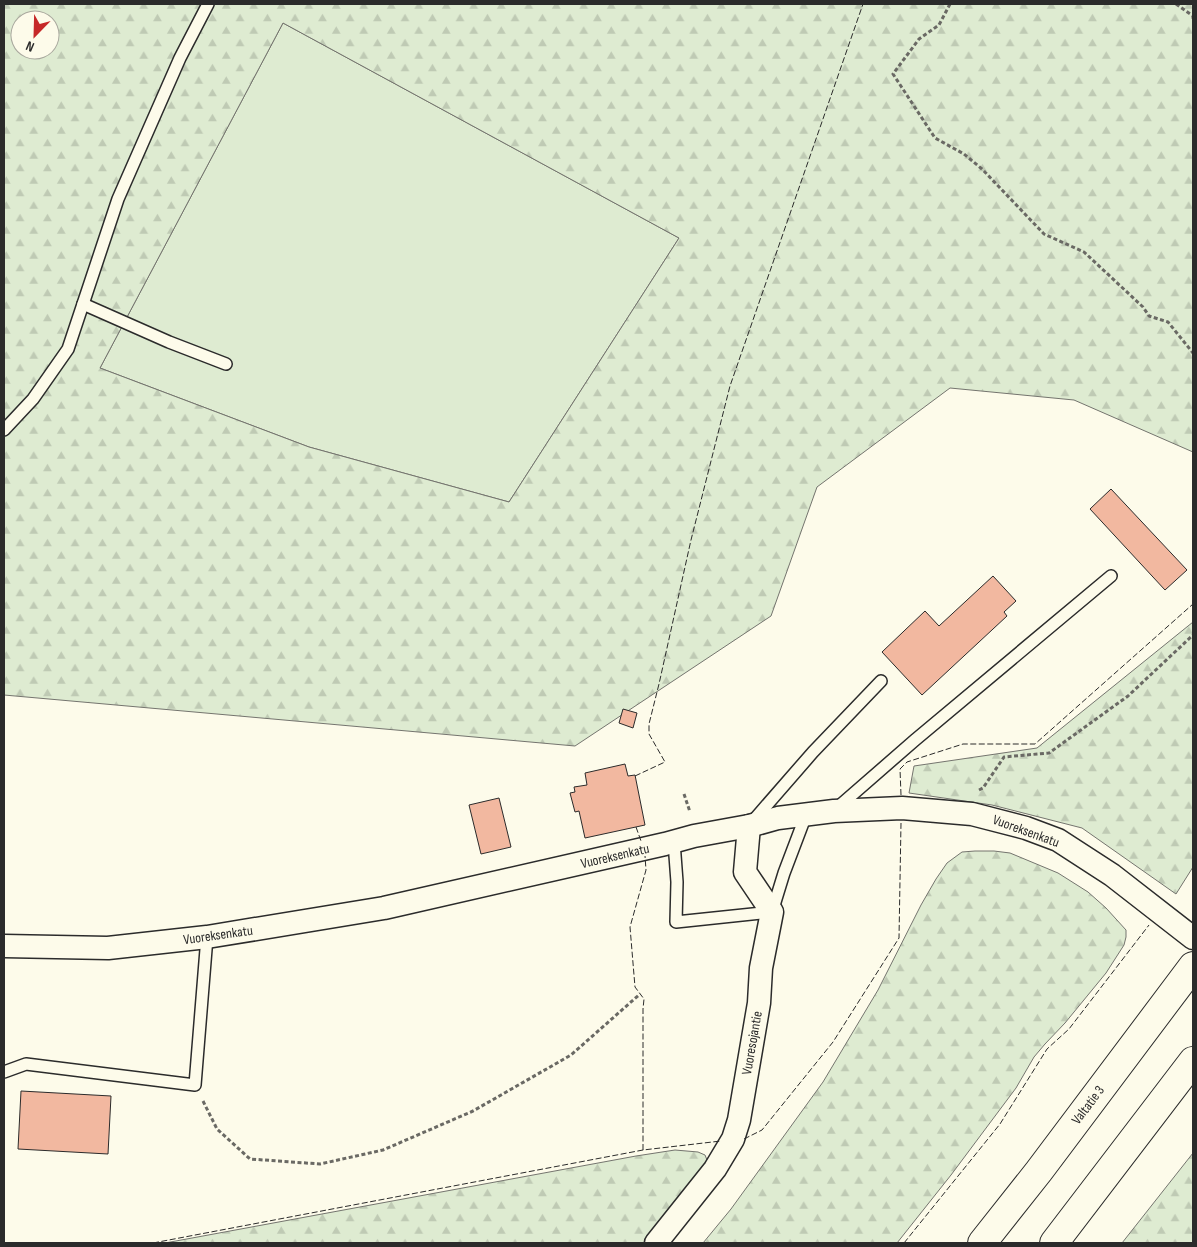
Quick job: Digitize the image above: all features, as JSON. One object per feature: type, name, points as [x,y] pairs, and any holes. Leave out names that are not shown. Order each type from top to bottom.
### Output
[{"type":"highway","name":"Valtatie 3","points":[[982,1243],[1051,1156],[1193,966]]},
{"type":"highway","points":[[1054,1243],[1193,1061]]},
{"type":"street","name":"Vuoreksenkatu","points":[[4,946],[108,948],[207,937],[384,908],[778,818],[834,811],[902,808],[972,814],[1026,828],[1058,840],[1112,875],[1193,938]]},
{"type":"street","points":[[749,826],[745,872],[772,912]]},
{"type":"street","name":"Vuoresojantie","points":[[656,1243],[716,1168],[732,1140],[739,1120],[758,1013],[761,968],[772,912]]},
{"type":"lane","points":[[4,430],[33,399],[68,349],[118,199],[180,58],[208,4]]},
{"type":"lane","points":[[83,304],[226,364]]},
{"type":"lane","points":[[834,811],[1111,576]]},
{"type":"lane","points":[[749,826],[813,752],[881,680]]},
{"type":"lane","points":[[674,842],[677,882],[676,922],[772,912],[784,873],[806,815]]},
{"type":"lane","points":[[4,1072],[26,1064],[195,1084],[207,937]]},
{"type":"path","points":[[950,4],[939,25],[919,39],[894,74],[935,138],[964,154],[982,169],[1044,234],[1084,252],[1143,307],[1149,316],[1168,322],[1193,353]]},
{"type":"path","points":[[1176,4],[1193,16],[1193,19]]},
{"type":"path","points":[[976,792],[983,788],[1004,757],[1049,753],[1128,696],[1193,635]]},
{"type":"path","points":[[195,1084],[217,1129],[250,1159],[320,1164],[383,1150],[473,1111],[571,1055],[640,994]]},
{"type":"green space","points":[[4,4],[1193,4],[1193,452],[1074,400],[950,388],[817,487],[771,616],[575,746],[4,695]],"holes":[[[283,23],[679,238],[509,502],[309,447],[100,368]]]},
{"type":"green space","points":[[283,23],[679,238],[509,502],[309,447],[100,368]]},
{"type":"green space","points":[[1193,622],[1193,867],[1176,894],[1082,828],[992,805],[909,793],[914,766],[1037,748]]},
{"type":"green space","points":[[962,852],[1010,853],[1058,873],[1088,892],[1106,908],[1126,930],[1126,937],[1124,945],[1106,973],[1034,1057],[1016,1088],[897,1243],[703,1243],[731,1209],[823,1082],[878,990],[921,905],[947,863]]},
{"type":"green space","points":[[675,1150],[698,1152],[705,1155],[707,1160],[703,1169],[646,1243],[165,1243],[636,1156]]},
{"type":"green space","points":[[1193,1153],[1193,1243],[1122,1243]]},
{"type":"building","points":[[1111,489],[1187,570],[1165,590],[1090,509]]},
{"type":"building","points":[[993,576],[1016,601],[1004,612],[1007,616],[922,695],[882,652],[925,611],[939,626]]},
{"type":"building","points":[[623,709],[637,713],[633,728],[619,723]]},
{"type":"building","points":[[625,764],[628,776],[635,775],[645,825],[585,838],[579,811],[575,812],[570,793],[575,792],[574,787],[587,785],[585,773]]},
{"type":"building","points":[[499,798],[511,847],[481,854],[469,805]]},
{"type":"building","points":[[21,1091],[111,1096],[108,1154],[18,1149]]},
{"type":"fence","points":[[635,776],[665,762],[649,734],[649,724],[691,540],[730,386],[863,4]]},
{"type":"fence","points":[[901,795],[900,769],[907,762],[963,744],[1035,744],[1193,604]]},
{"type":"fence","points":[[744,1139],[762,1130],[833,1042],[899,938],[901,823]]},
{"type":"fence","points":[[636,827],[641,841]]},
{"type":"fence","points":[[643,1150],[644,999],[635,987],[630,927],[646,870],[645,856]]},
{"type":"fence","points":[[904,1243],[1000,1124],[1047,1049],[1069,1029],[1149,925]]},
{"type":"fence","points":[[153,1243],[643,1150],[721,1141]]}]
